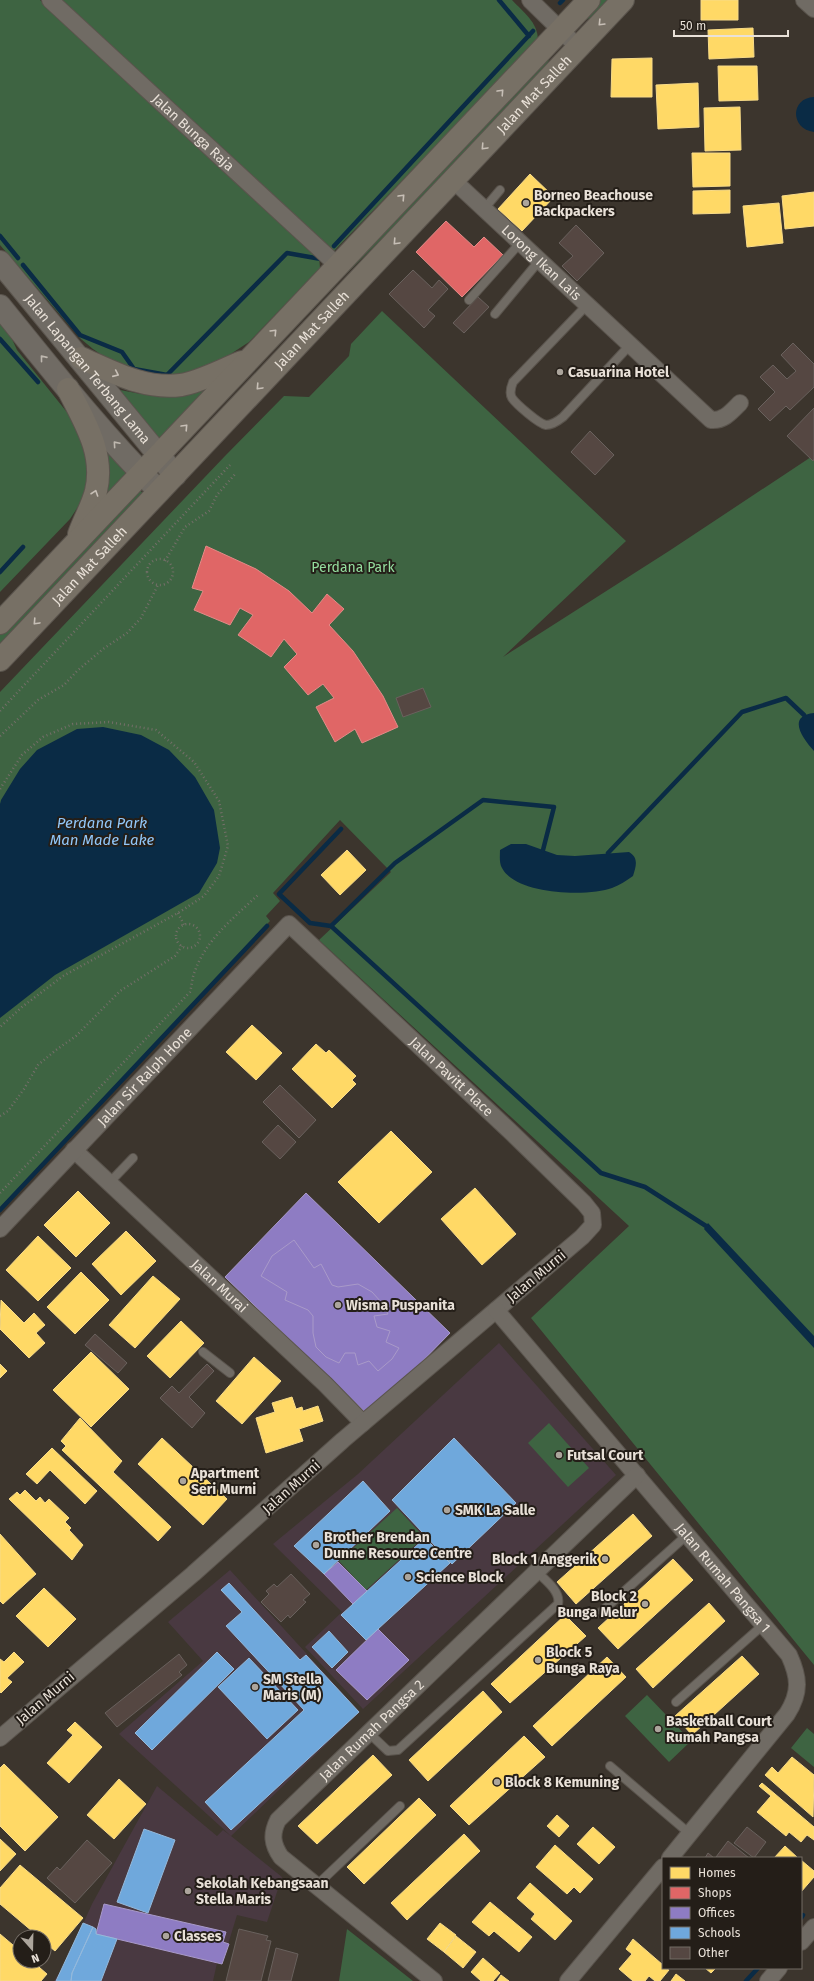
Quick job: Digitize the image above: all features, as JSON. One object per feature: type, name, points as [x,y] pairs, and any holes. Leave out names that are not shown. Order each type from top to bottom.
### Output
[{"type":"main road","name":"Jalan Mat Salleh","points":[[0,623],[588,0]]},
{"type":"main road","name":"Jalan Mat Salleh","points":[[0,660],[623,0]]},
{"type":"main road","name":"Jalan Lapangan Terbang Lama","points":[[0,262],[81,358],[175,474]]},
{"type":"main road","name":"Jalan Lapangan Terbang Lama","points":[[0,306],[68,389],[141,474],[159,491]]},
{"type":"main road","points":[[81,358],[132,380],[157,386],[182,385],[247,360]]},
{"type":"main road","points":[[68,389],[92,437],[99,474],[96,492],[76,542]]},
{"type":"street","name":"Jalan Bunga Raja","points":[[50,0],[337,265]]},
{"type":"street","points":[[530,0],[578,47]]},
{"type":"street","points":[[804,0],[814,9]]},
{"type":"street","name":"Lorong Ikan Lais","points":[[453,180],[540,261],[563,276],[587,305],[711,420],[719,421],[726,417],[740,403]]},
{"type":"street","name":"Jalan Sir Ralph Hone","points":[[0,1229],[289,924]]},
{"type":"street","name":"Jalan Pavitt Place","points":[[289,924],[584,1203],[592,1213],[593,1225],[582,1237]]},
{"type":"street","name":"Jalan Murai","points":[[74,1150],[325,1384],[363,1424]]},
{"type":"street","name":"Jalan Murni","points":[[0,1738],[204,1564],[363,1424],[582,1237]]},
{"type":"street","name":"Jalan Rumah Pangsa 1","points":[[496,1310],[789,1655],[796,1671],[798,1687],[795,1702],[671,1857]]},
{"type":"street","name":"Jalan Rumah Pangsa 2","points":[[434,1981],[281,1857],[275,1848],[273,1838],[274,1829],[278,1820],[535,1570],[636,1475]]},
{"type":"street","points":[[568,1981],[662,1868]]},
{"type":"street","points":[[802,1941],[814,1927]]},
{"type":"street","points":[[768,1981],[778,1969]]},
{"type":"lane","points":[[484,209],[500,190]]},
{"type":"lane","points":[[468,300],[520,243]]},
{"type":"lane","points":[[495,314],[540,261]]},
{"type":"lane","points":[[587,305],[513,382],[510,391],[512,398],[538,422],[545,425],[555,423],[563,417],[630,346]]},
{"type":"lane","points":[[110,1182],[133,1158]]},
{"type":"lane","points":[[203,1352],[230,1373]]},
{"type":"lane","points":[[600,1613],[687,1535]]},
{"type":"lane","points":[[368,1732],[388,1751],[398,1750],[558,1604],[560,1598],[557,1593],[535,1570]]},
{"type":"lane","points":[[676,1702],[763,1625]]},
{"type":"lane","points":[[610,1766],[690,1834]]},
{"type":"lane","points":[[317,1885],[400,1806]]},
{"type":"path","points":[[0,711],[230,465]]},
{"type":"path","points":[[166,561],[185,527],[209,511],[217,495],[236,473]]},
{"type":"path","points":[[157,560],[166,561],[171,566],[173,574],[166,584],[158,585],[150,581],[147,573],[148,569],[153,562],[157,560]]},
{"type":"path","points":[[0,736],[38,700],[64,685],[98,654],[127,633],[140,618],[158,585]]},
{"type":"path","points":[[0,789],[22,755],[43,737],[73,724],[109,722],[156,730],[194,762],[219,801],[228,846],[219,876],[204,896],[178,913],[63,976],[22,1007],[0,1027]]},
{"type":"path","points":[[0,1193],[190,992],[194,971],[205,950],[228,923],[259,894]]},
{"type":"path","points":[[178,913],[184,924]]},
{"type":"path","points":[[184,924],[190,924],[196,927],[199,932],[200,938],[197,944],[192,947],[182,946],[176,940],[178,928],[184,924]]},
{"type":"path","points":[[0,1116],[8,1111],[24,1089],[38,1065],[76,1036],[120,991],[175,956],[182,946]]},
{"type":"shaded area","name":"SMK La Salle","points":[[499,1343],[616,1475],[363,1709],[305,1647],[342,1612],[273,1544],[358,1474]]},
{"type":"shaded area","name":"SM Stella Maris (M)","points":[[230,1570],[360,1712],[231,1836],[119,1734],[203,1661],[168,1622]]},
{"type":"shaded area","name":"Sekolah Kebangsaan Stella Maris","points":[[157,1786],[217,1836],[223,1830],[282,1877],[267,1922],[237,1915],[222,1964],[217,1963],[213,1981],[54,1981],[65,1964],[92,1904]]},
{"type":"green space","points":[[0,0],[40,0],[319,256],[320,268],[249,342],[220,361],[188,374],[169,377],[119,367],[81,339],[0,245]]},
{"type":"green space","points":[[58,0],[512,0],[533,23],[538,40],[334,251],[326,249]]},
{"type":"green space","points":[[599,0],[611,0],[594,15],[574,26]]},
{"type":"green space","points":[[555,46],[548,62],[538,77],[428,193],[344,276],[183,446],[180,446]]},
{"type":"green space","name":"Perdana Park","points":[[382,311],[626,541],[503,657],[669,551],[814,455],[814,1665],[531,1318],[629,1226],[319,940],[391,872],[340,820],[273,893],[280,901],[266,916],[270,921],[0,1208],[0,692],[284,396],[309,397],[349,356],[351,344]]},
{"type":"green space","points":[[0,319],[6,326],[17,350],[70,416],[84,439],[91,468],[85,496],[70,519],[0,592]]},
{"type":"green space","points":[[215,380],[159,439],[120,390],[141,394],[171,394]]},
{"type":"green space","points":[[100,434],[128,473],[102,502]]},
{"type":"green space","points":[[138,489],[142,492],[141,496],[0,649],[0,635]]},
{"type":"green space","name":"Futsal Court","points":[[549,1423],[589,1468],[568,1487],[528,1443]]},
{"type":"green space","points":[[397,1508],[424,1537],[366,1590],[339,1561]]},
{"type":"green space","name":"Basketball Court Rumah Pangsa","points":[[647,1695],[691,1741],[669,1762],[625,1716]]},
{"type":"green space","points":[[807,1728],[814,1734],[814,1767],[791,1748]]},
{"type":"green space","points":[[347,1929],[413,1981],[339,1981]]},
{"type":"water","points":[[814,97],[814,132],[806,130],[800,125],[796,114],[800,102]]},
{"type":"water","points":[[814,713],[814,751],[805,740],[799,729],[799,723],[806,715]]},
{"type":"water","name":"Perdana Park Man Made Lake","points":[[103,727],[141,735],[169,750],[195,777],[214,810],[220,848],[217,863],[199,893],[55,975],[0,1018],[1,800],[20,769],[37,750],[77,729]]},
{"type":"water","points":[[511,844],[526,844],[557,855],[575,856],[629,852],[634,857],[636,866],[633,876],[612,888],[601,891],[587,892],[553,892],[522,884],[510,877],[502,868],[500,850]]},
{"type":"water","points":[[708,1223],[814,1336],[814,1348],[704,1229]]},
{"type":"building: Homes","points":[[701,0],[738,0],[738,20],[701,20]]},
{"type":"building: Homes","points":[[753,28],[754,57],[709,59],[708,30]]},
{"type":"building: Homes","points":[[652,58],[652,97],[611,97],[612,59]]},
{"type":"building: Homes","points":[[718,66],[757,66],[758,100],[719,101]]},
{"type":"building: Homes","points":[[698,83],[699,127],[658,129],[656,85]]},
{"type":"building: Homes","points":[[740,107],[741,150],[705,151],[704,108]]},
{"type":"building: Homes","points":[[692,153],[730,153],[730,186],[693,187]]},
{"type":"building: Homes","name":"Borneo Beachouse Backpackers","points":[[530,174],[554,197],[522,231],[498,209]]},
{"type":"building: Homes","points":[[730,190],[730,213],[693,214],[693,191]]},
{"type":"building: Homes","points":[[814,192],[814,226],[785,229],[782,196]]},
{"type":"building: Homes","points":[[779,203],[783,243],[747,247],[743,206]]},
{"type":"building: Homes","points":[[347,850],[366,870],[340,895],[321,875]]},
{"type":"building: Homes","points":[[252,1025],[282,1053],[256,1080],[226,1052]]},
{"type":"building: Homes","points":[[316,1044],[326,1053],[329,1050],[356,1076],[352,1080],[356,1084],[332,1108],[292,1069]]},
{"type":"building: Homes","points":[[391,1131],[432,1172],[379,1223],[338,1182]]},
{"type":"building: Homes","points":[[475,1188],[516,1234],[482,1265],[441,1219]]},
{"type":"building: Homes","points":[[78,1191],[110,1223],[76,1257],[44,1225]]},
{"type":"building: Homes","points":[[126,1231],[156,1261],[121,1295],[92,1264]]},
{"type":"building: Homes","points":[[38,1236],[71,1268],[38,1301],[6,1270]]},
{"type":"building: Homes","points":[[81,1272],[109,1300],[75,1334],[47,1307]]},
{"type":"building: Homes","points":[[153,1276],[180,1299],[135,1348],[109,1325]]},
{"type":"building: Homes","points":[[1,1300],[24,1323],[34,1313],[45,1325],[36,1333],[45,1343],[29,1358],[0,1329]]},
{"type":"building: Homes","points":[[181,1321],[204,1343],[170,1378],[147,1356]]},
{"type":"building: Homes","points":[[91,1352],[129,1389],[91,1427],[53,1390]]},
{"type":"building: Homes","points":[[254,1357],[281,1381],[242,1424],[216,1401]]},
{"type":"building: Homes","points":[[0,1364],[7,1371],[0,1378]]},
{"type":"building: Homes","points":[[292,1397],[296,1409],[302,1407],[303,1411],[318,1406],[323,1421],[299,1429],[303,1441],[266,1453],[256,1418],[275,1412],[272,1403]]},
{"type":"building: Homes","points":[[80,1418],[122,1461],[113,1472],[171,1527],[158,1541],[62,1450],[66,1446],[61,1441]]},
{"type":"building: Homes","name":"Apartment Seri Murni","points":[[162,1438],[227,1499],[203,1525],[138,1464]]},
{"type":"building: Homes","points":[[52,1448],[97,1491],[85,1504],[50,1470],[37,1484],[26,1474]]},
{"type":"building: Homes","points":[[25,1490],[36,1501],[40,1497],[45,1503],[49,1499],[69,1518],[65,1522],[71,1528],[69,1530],[83,1545],[72,1560],[9,1499],[17,1492],[20,1495]]},
{"type":"building: Homes","name":"Block 1 Anggerik","points":[[633,1514],[652,1536],[576,1604],[557,1582]]},
{"type":"building: Homes","points":[[0,1534],[36,1574],[3,1604],[0,1601]]},
{"type":"building: Homes","name":"Block 2 Bunga Melur","points":[[673,1559],[693,1580],[618,1649],[598,1628]]},
{"type":"building: Homes","points":[[44,1588],[76,1619],[48,1647],[16,1616]]},
{"type":"building: Homes","points":[[709,1603],[725,1621],[653,1688],[636,1669]]},
{"type":"building: Homes","name":"Block 5 Bunga Raya","points":[[565,1615],[586,1636],[510,1703],[491,1684]]},
{"type":"building: Homes","points":[[14,1652],[24,1662],[7,1678],[12,1682],[1,1693],[0,1659],[4,1662]]},
{"type":"building: Homes","points":[[742,1656],[759,1674],[692,1735],[675,1716]]},
{"type":"building: Homes","points":[[607,1657],[626,1677],[552,1746],[533,1726]]},
{"type":"building: Homes","points":[[483,1691],[502,1712],[428,1781],[409,1760]]},
{"type":"building: Homes","points":[[75,1722],[102,1747],[69,1783],[47,1763],[73,1735],[67,1730]]},
{"type":"building: Homes","name":"Block 8 Kemuning","points":[[524,1736],[545,1757],[469,1825],[450,1806]]},
{"type":"building: Homes","points":[[373,1755],[392,1775],[317,1844],[298,1826]]},
{"type":"building: Homes","points":[[792,1757],[814,1775],[813,1817],[765,1775],[772,1767],[778,1773]]},
{"type":"building: Homes","points":[[4,1764],[58,1817],[25,1851],[0,1826],[0,1768]]},
{"type":"building: Homes","points":[[119,1779],[146,1804],[114,1839],[87,1815]]},
{"type":"building: Homes","points":[[762,1783],[814,1827],[814,1840],[807,1835],[801,1842],[789,1832],[786,1836],[757,1812],[771,1796],[759,1786]]},
{"type":"building: Homes","points":[[419,1798],[436,1815],[364,1884],[347,1867]]},
{"type":"building: Homes","points":[[557,1815],[569,1826],[559,1837],[547,1826]]},
{"type":"building: Homes","points":[[593,1827],[615,1847],[599,1864],[577,1844]]},
{"type":"building: Homes","points":[[464,1834],[480,1851],[407,1920],[391,1903]]},
{"type":"building: Homes","points":[[0,1839],[16,1854],[0,1871]]},
{"type":"building: Homes","points":[[555,1845],[593,1879],[580,1893],[574,1887],[567,1894],[536,1867]]},
{"type":"building: Homes","points":[[785,1846],[797,1857],[775,1857]]},
{"type":"building: Homes","points":[[802,1861],[814,1871],[814,1877],[802,1891]]},
{"type":"building: Homes","points":[[20,1865],[83,1918],[55,1951],[52,1949],[52,1929],[30,1929],[0,1904],[0,1888]]},
{"type":"building: Homes","points":[[530,1883],[572,1921],[555,1940],[531,1919],[535,1914],[517,1898]]},
{"type":"building: Homes","points":[[490,1902],[532,1937],[519,1952],[494,1931],[489,1936],[472,1922]]},
{"type":"building: Homes","points":[[440,1923],[456,1935],[444,1952],[427,1939]]},
{"type":"building: Homes","points":[[0,1934],[12,1944],[12,1969],[41,1969],[47,1974],[41,1981],[0,1981]]},
{"type":"building: Homes","points":[[456,1936],[476,1952],[463,1968],[444,1952]]},
{"type":"building: Homes","points":[[633,1939],[662,1964],[662,1969],[669,1970],[660,1981],[655,1981],[649,1976],[645,1981],[633,1981],[619,1969],[632,1954],[626,1949]]},
{"type":"building: Homes","points":[[483,1958],[500,1973],[493,1981],[481,1981],[471,1972]]},
{"type":"building: Homes","points":[[706,1969],[715,1969],[711,1973]]},
{"type":"building: Homes","points":[[676,1974],[685,1981],[671,1981]]},
{"type":"building: Homes","points":[[501,1975],[509,1981],[497,1981]]},
{"type":"building: Shops","points":[[446,221],[474,247],[484,237],[503,255],[462,297],[416,252]]},
{"type":"building: Shops","points":[[206,546],[256,569],[289,591],[312,613],[327,594],[344,609],[329,625],[353,651],[383,696],[398,727],[362,743],[355,729],[335,742],[316,707],[334,698],[323,684],[308,695],[284,667],[297,654],[284,639],[271,657],[238,635],[253,615],[240,608],[230,625],[194,610],[203,591],[192,588]]},
{"type":"building: Offices","name":"Wisma Puspanita","points":[[306,1193],[450,1333],[369,1416],[225,1277]]},
{"type":"building: Offices","name":"Wisma Puspanita","points":[[294,1240],[314,1268],[321,1264],[332,1285],[338,1287],[358,1284],[372,1292],[382,1303],[388,1314],[374,1316],[377,1327],[390,1331],[386,1342],[399,1348],[392,1359],[378,1371],[369,1361],[358,1365],[355,1353],[345,1353],[339,1363],[326,1357],[316,1347],[313,1333],[313,1316],[308,1310],[285,1300],[287,1292],[261,1276],[272,1256]]},
{"type":"building: Offices","points":[[338,1562],[367,1591],[353,1604],[324,1574]]},
{"type":"building: Offices","points":[[378,1629],[409,1660],[367,1700],[336,1670]]},
{"type":"building: Offices","name":"Classes","points":[[104,1904],[226,1932],[223,1942],[229,1944],[222,1964],[96,1934]]},
{"type":"building: Schools","points":[[454,1438],[516,1503],[452,1564],[392,1500]]},
{"type":"building: Schools","points":[[363,1481],[390,1511],[324,1574],[294,1546]]},
{"type":"building: Schools","name":"Science Block","points":[[425,1538],[450,1563],[366,1640],[341,1615]]},
{"type":"building: Schools","points":[[229,1583],[300,1660],[306,1655],[359,1712],[231,1830],[205,1802],[304,1710],[226,1626],[242,1612],[221,1590]]},
{"type":"building: Schools","points":[[329,1631],[348,1652],[332,1668],[312,1647]]},
{"type":"building: Schools","points":[[217,1652],[234,1669],[152,1750],[135,1733]]},
{"type":"building: Schools","points":[[249,1658],[298,1710],[267,1739],[218,1687]]},
{"type":"building: Schools","points":[[144,1829],[175,1840],[148,1913],[117,1902]]},
{"type":"building: Schools","points":[[83,1923],[93,1927],[72,1973],[71,1981],[56,1981]]},
{"type":"building: Schools","points":[[93,1927],[96,1929],[96,1934],[117,1939],[101,1981],[71,1981],[72,1973]]},
{"type":"building: Other","points":[[576,225],[604,253],[577,281],[562,266],[573,256],[559,243]]},
{"type":"building: Other","points":[[413,270],[432,288],[439,280],[448,289],[428,310],[435,316],[424,328],[389,294]]},
{"type":"building: Other","points":[[478,297],[489,307],[464,333],[453,323]]},
{"type":"building: Other","points":[[793,343],[814,364],[814,387],[790,410],[786,406],[770,421],[758,409],[775,392],[760,377],[773,365],[787,379],[796,371],[781,355]]},
{"type":"building: Other","points":[[814,408],[814,459],[813,461],[787,436]]},
{"type":"building: Other","points":[[590,431],[614,455],[595,475],[571,452]]},
{"type":"building: Other","points":[[423,688],[431,707],[403,717],[396,698]]},
{"type":"building: Other","points":[[280,1085],[316,1120],[299,1138],[263,1102]]},
{"type":"building: Other","points":[[278,1125],[296,1142],[280,1159],[262,1142]]},
{"type":"building: Other","points":[[95,1334],[127,1363],[118,1373],[85,1345]]},
{"type":"building: Other","points":[[207,1364],[214,1371],[189,1397],[205,1413],[192,1428],[160,1398],[172,1386],[179,1393]]},
{"type":"building: Other","points":[[291,1574],[310,1594],[303,1600],[306,1602],[290,1618],[288,1615],[281,1622],[261,1602],[269,1594],[266,1591],[274,1584],[277,1587]]},
{"type":"building: Other","points":[[179,1654],[187,1665],[179,1672],[182,1675],[117,1727],[105,1713]]},
{"type":"building: Other","points":[[747,1827],[766,1842],[755,1857],[734,1843]]},
{"type":"building: Other","points":[[87,1840],[112,1863],[75,1903],[47,1878],[57,1867],[60,1870]]},
{"type":"building: Other","points":[[728,1841],[748,1857],[716,1857]]},
{"type":"building: Other","points":[[708,1853],[713,1857],[706,1857]]},
{"type":"building: Other","points":[[239,1929],[268,1936],[266,1940],[271,1941],[261,1981],[226,1981]]},
{"type":"building: Other","points":[[276,1948],[298,1954],[291,1981],[268,1981]]},
{"type":"waterway","points":[[499,0],[529,36]]},
{"type":"waterway","points":[[560,3],[563,0]]},
{"type":"waterway","points":[[334,246],[533,31]]},
{"type":"waterway","points":[[0,236],[18,258]]},
{"type":"waterway","points":[[23,265],[80,335],[122,352],[134,369],[167,375],[287,253],[321,259]]},
{"type":"waterway","points":[[0,339],[38,382]]},
{"type":"waterway","points":[[0,572],[23,547]]},
{"type":"waterway","points":[[608,853],[742,712],[786,698],[804,715]]},
{"type":"waterway","points":[[331,926],[395,863],[483,800],[554,807],[543,850]]},
{"type":"waterway","points":[[341,829],[279,894],[310,923],[331,926],[601,1173],[645,1187],[706,1226]]},
{"type":"waterway","points":[[0,1210],[267,926]]},
{"type":"waterway","points":[[746,1981],[757,1969]]},
{"type":"place","name":"Borneo Beachouse Backpackers","points":[[526,203]]},
{"type":"place","name":"Casuarina Hotel","points":[[560,372]]},
{"type":"place","name":"Wisma Puspanita","points":[[338,1305]]},
{"type":"place","name":"Futsal Court","points":[[559,1455]]},
{"type":"place","name":"Apartment Seri Murni","points":[[183,1481]]},
{"type":"place","name":"SMK La Salle","points":[[447,1510]]},
{"type":"place","name":"Brother Brendan Dunne Resource Centre","points":[[316,1545]]},
{"type":"place","name":"Block 1 Anggerik","points":[[605,1559]]},
{"type":"place","name":"Science Block","points":[[408,1577]]},
{"type":"place","name":"Block 2 Bunga Melur","points":[[645,1604]]},
{"type":"place","name":"Block 5 Bunga Raya","points":[[538,1660]]},
{"type":"place","name":"SM Stella Maris (M)","points":[[255,1687]]},
{"type":"place","name":"Basketball Court Rumah Pangsa","points":[[658,1729]]},
{"type":"place","name":"Block 8 Kemuning","points":[[497,1782]]},
{"type":"place","name":"Sekolah Kebangsaan Stella Maris","points":[[188,1891]]},
{"type":"place","name":"Classes","points":[[166,1936]]}]
